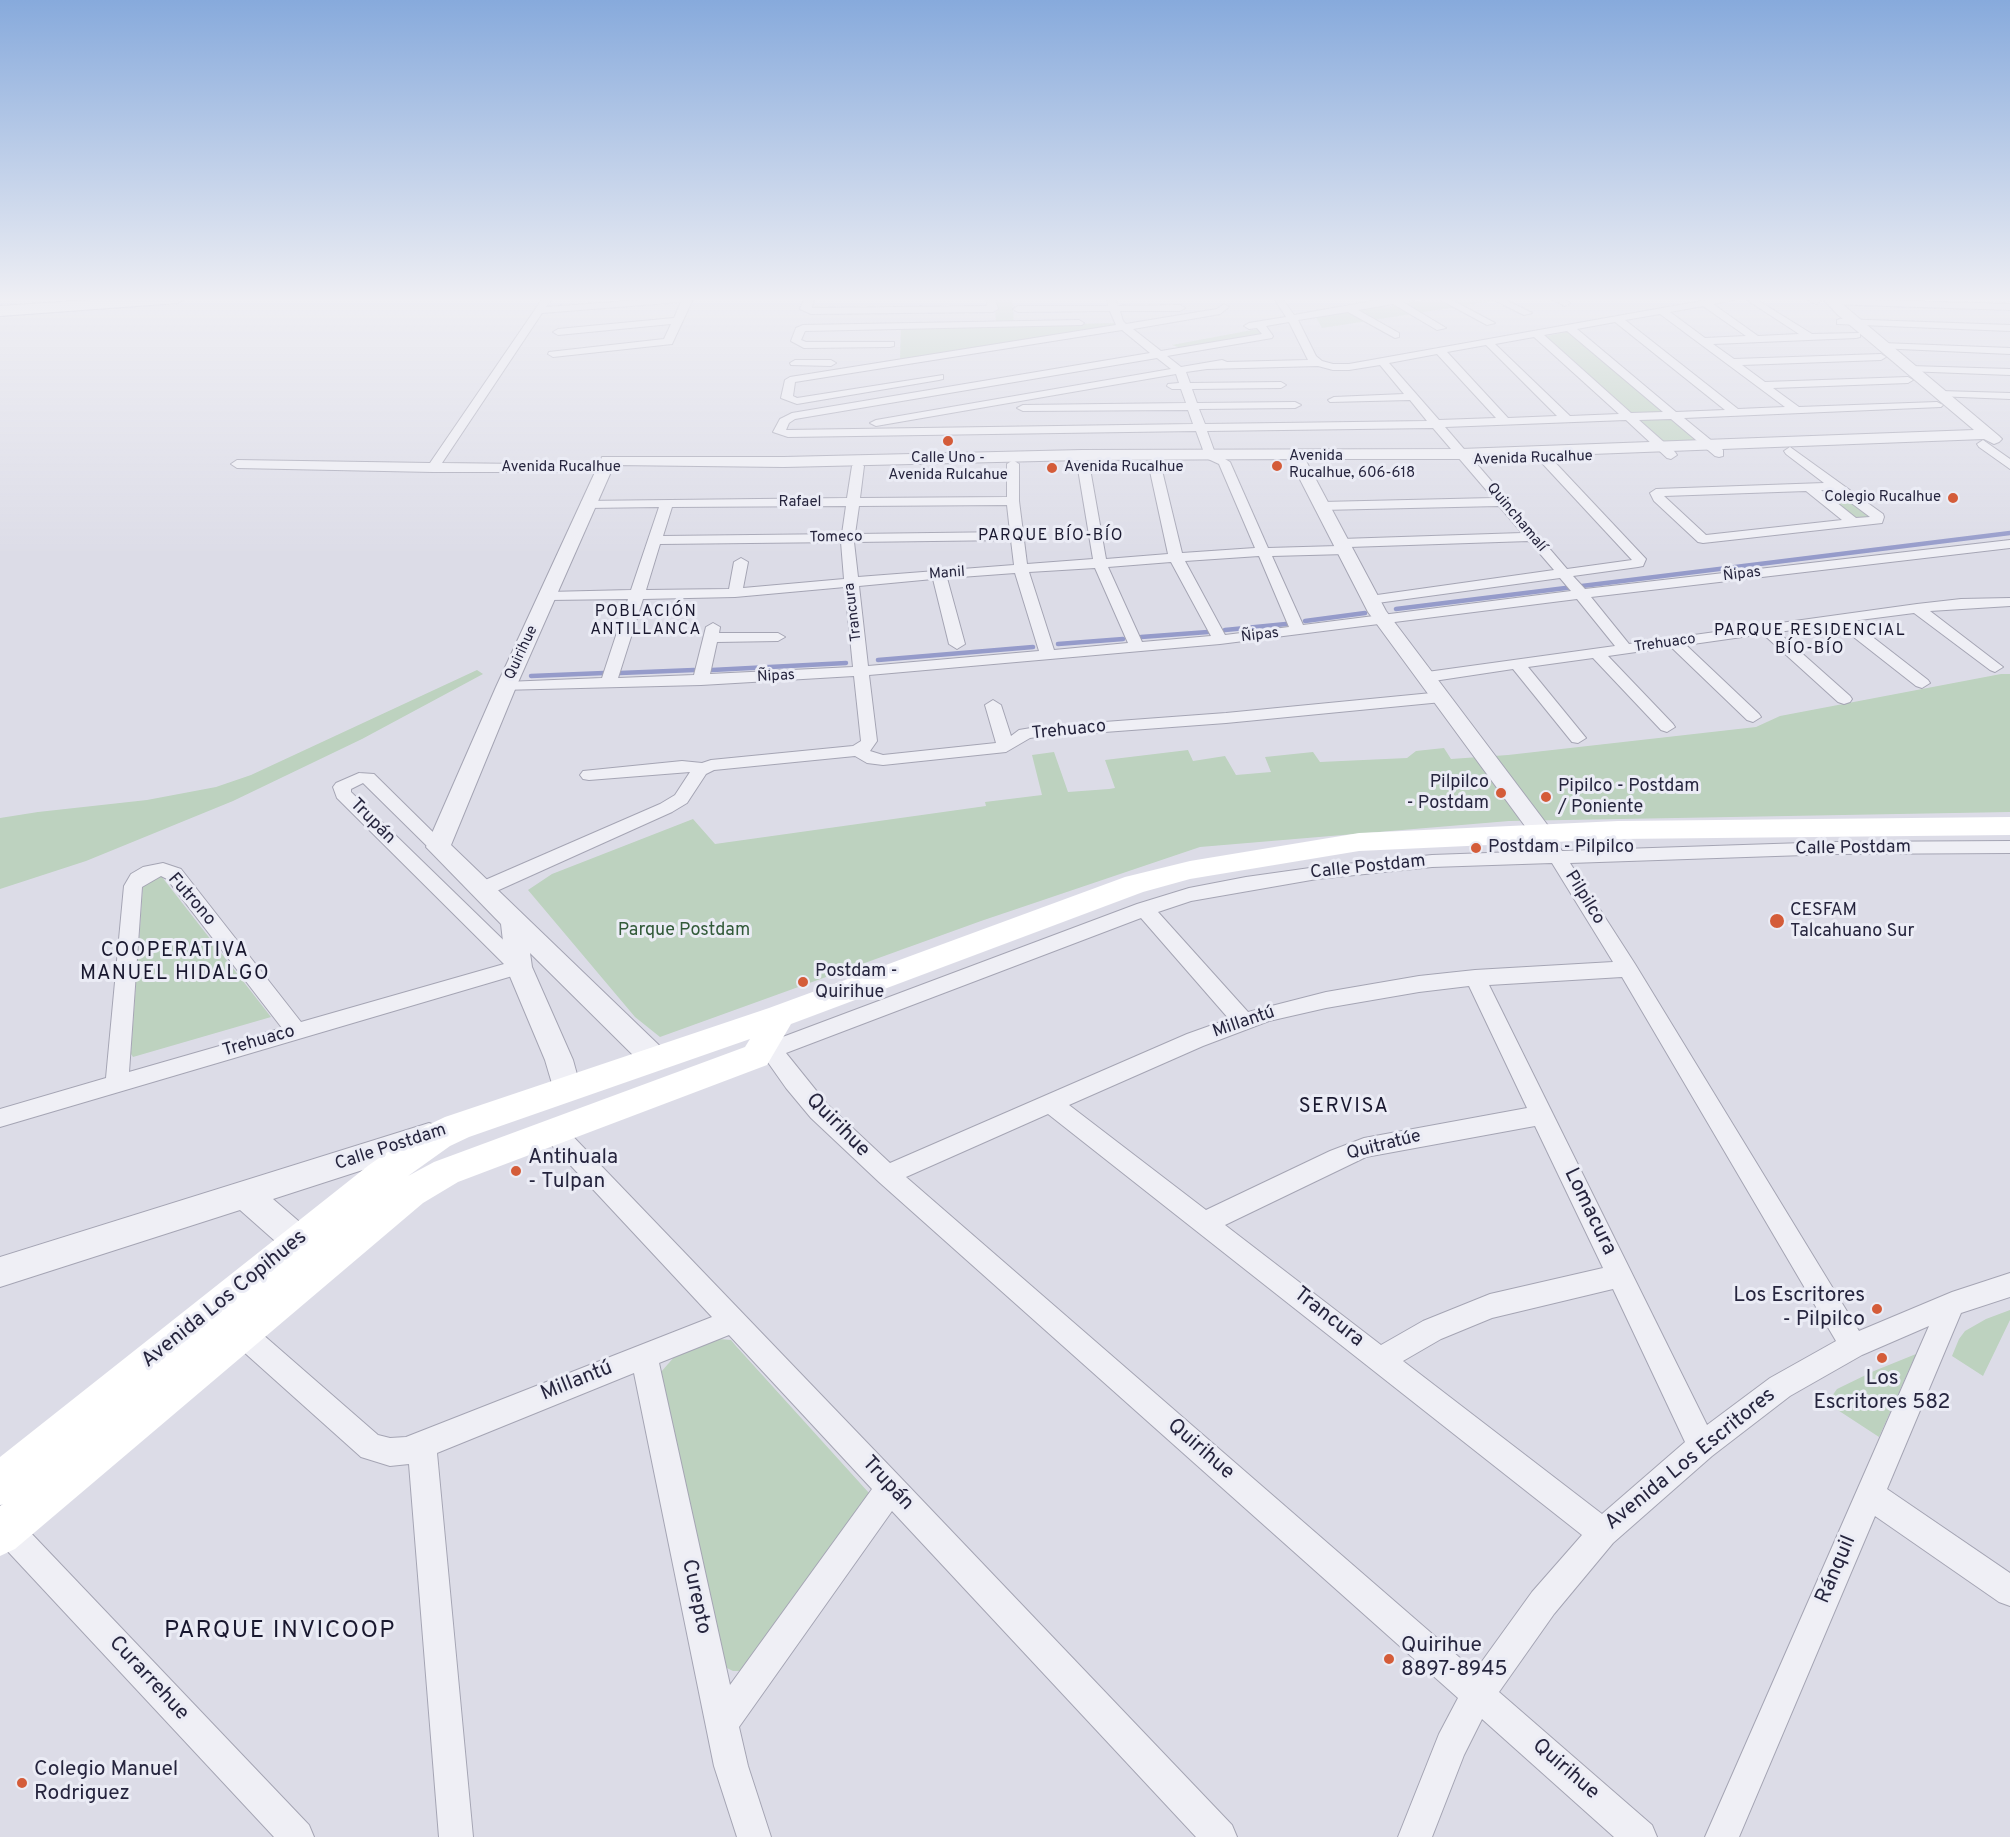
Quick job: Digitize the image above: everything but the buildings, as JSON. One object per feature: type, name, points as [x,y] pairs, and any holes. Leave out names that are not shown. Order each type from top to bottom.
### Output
[{"type":"main road","name":"Calle Postdam","points":[[457,1127],[780,1016],[1127,886],[1173,874],[1341,844],[1541,832],[1760,827],[2010,826]]},
{"type":"main road","points":[[764,1053],[780,1016]]},
{"type":"main road","name":"Calle Postdam","points":[[311,1252],[427,1182],[465,1165],[764,1053]]},
{"type":"main road","points":[[612,1110],[637,1087],[655,1059]]},
{"type":"main road","name":"Avenida Los Copihues","points":[[2,1528],[228,1320],[311,1252],[407,1156],[457,1127]]},
{"type":"main road","name":"Avenida Los Copihues","points":[[0,1484],[228,1320]]},
{"type":"street","points":[[436,463],[489,384]]},
{"type":"street","points":[[789,384],[787,398],[797,401],[899,384]]},
{"type":"street","points":[[911,384],[937,412],[938,449]]},
{"type":"street","points":[[982,384],[788,417],[780,433],[814,434],[938,449],[1089,430],[1506,422],[1796,410],[2010,396]]},
{"type":"street","points":[[814,434],[1104,384],[1116,387],[1281,385]]},
{"type":"street","name":"Quinchamalí","points":[[1402,384],[1625,649]]},
{"type":"street","points":[[1470,384],[1506,422]]},
{"type":"street","points":[[1531,384],[1567,419]]},
{"type":"street","points":[[1592,384],[1667,451]]},
{"type":"street","points":[[1637,384],[1715,450]]},
{"type":"street","points":[[1699,384],[1736,413]]},
{"type":"street","points":[[1759,384],[1796,410]]},
{"type":"street","points":[[1762,386],[1790,384]]},
{"type":"street","points":[[1920,384],[2010,465]]},
{"type":"street","points":[[1185,386],[1210,455],[1224,462],[1298,631]]},
{"type":"street","points":[[1334,400],[1414,397]]},
{"type":"street","points":[[963,408],[1295,405]]},
{"type":"street","points":[[1084,407],[1089,430]]},
{"type":"street","name":"Avenida Rucalhue","points":[[237,464],[858,466],[938,449],[1013,464],[1299,462],[1715,450],[1981,438],[2006,448]]},
{"type":"street","name":"Avenida Rucalhue","points":[[1715,450],[1790,451],[1981,438]]},
{"type":"street","name":"Avenida Rucalhue","points":[[606,464],[784,462],[938,449],[1545,459],[1667,451]]},
{"type":"street","points":[[1790,451],[1878,517],[1877,520],[1703,539],[1656,494],[1836,486]]},
{"type":"street","name":"Ñipas","points":[[506,687],[788,677],[1221,640],[1383,620],[1573,585],[1638,563],[1639,559],[1545,459]]},
{"type":"street","points":[[1154,462],[1176,558],[1221,640]]},
{"type":"street","name":"Pilpilco","points":[[1299,462],[1370,600],[1557,856],[1628,969],[1853,1346]]},
{"type":"street","points":[[1083,463],[1100,563],[1137,648]]},
{"type":"street","name":"Quirihue","points":[[438,847],[506,687],[606,464]]},
{"type":"street","points":[[1013,464],[1013,501],[1021,569],[1048,656]]},
{"type":"street","name":"Trancura","points":[[857,751],[866,746],[869,741],[847,538],[858,466]]},
{"type":"street","points":[[1809,487],[1854,523]]},
{"type":"street","name":"Rafael","points":[[587,504],[1013,501]]},
{"type":"street","points":[[1323,506],[1501,502]]},
{"type":"street","points":[[608,683],[667,503]]},
{"type":"street","name":"Tomeco","points":[[655,540],[1017,536]]},
{"type":"street","name":"Manil","points":[[548,596],[735,593],[939,574],[1531,537]]},
{"type":"street","name":"Ñipas","points":[[1370,600],[1573,585],[2010,544]]},
{"type":"street","points":[[735,593],[741,562]]},
{"type":"street","points":[[939,574],[957,644]]},
{"type":"street","name":"Trehuaco","points":[[1427,677],[1917,608],[1961,603],[2006,605]]},
{"type":"street","points":[[1917,608],[1995,667]]},
{"type":"street","points":[[1840,619],[1923,683]]},
{"type":"street","points":[[1766,629],[1844,699]]},
{"type":"street","points":[[701,680],[712,632],[778,637]]},
{"type":"street","points":[[1674,642],[1753,717]]},
{"type":"street","points":[[1596,653],[1667,727]]},
{"type":"street","points":[[1517,664],[1578,738]]},
{"type":"street","name":"Trehuaco","points":[[590,775],[682,766],[703,768],[711,765],[857,751],[873,759],[883,760],[1006,747],[1025,734],[1037,732],[1226,718],[1442,697]]},
{"type":"street","points":[[993,705],[1006,747]]},
{"type":"street","points":[[483,889],[666,808],[681,799],[703,768]]},
{"type":"street","name":"Trupán","points":[[519,967],[342,792],[342,787],[354,780],[368,778],[655,1059]]},
{"type":"street","name":"Calle Postdam","points":[[764,1053],[1144,909],[1217,889],[1317,873],[1432,861],[1834,848],[2010,847]]},
{"type":"street","name":"Futrono","points":[[117,1083],[133,886],[143,875],[156,870],[168,870],[174,874],[296,1031]]},
{"type":"street","points":[[1144,909],[1243,1021]]},
{"type":"street","name":"Trupán","points":[[513,918],[519,967],[559,1060],[566,1089]]},
{"type":"street","name":"Trehuaco","points":[[0,1118],[519,967]]},
{"type":"street","name":"Millantú","points":[[887,1175],[1243,1021],[1290,1008],[1363,993],[1475,978],[1628,969]]},
{"type":"street","name":"Lomacura","points":[[1475,978],[1702,1446]]},
{"type":"street","name":"Quirihue","points":[[764,1053],[812,1104],[887,1175],[1640,1837]]},
{"type":"street","name":"Trancura","points":[[1052,1104],[1603,1533]]},
{"type":"street","name":"Quitratúe","points":[[1204,1223],[1357,1150],[1377,1144],[1542,1115]]},
{"type":"street","name":"Calle Postdam","points":[[0,1272],[457,1127]]},
{"type":"street","name":"Trupán","points":[[554,1132],[1220,1837]]},
{"type":"street","points":[[246,1195],[311,1252]]},
{"type":"street","points":[[1381,1359],[1432,1330],[1490,1306],[1620,1276]]},
{"type":"street","name":"Avenida Los Escritores","points":[[1415,1837],[1451,1746],[1478,1694],[1543,1603],[1603,1533],[1702,1446],[1780,1387],[1853,1346],[1952,1304],[2010,1285]]},
{"type":"street","name":"Ránquil","points":[[1722,1837],[1952,1304]]},
{"type":"street","points":[[228,1320],[371,1447],[390,1452],[406,1451],[422,1444],[456,1837]]},
{"type":"street","name":"Millantú","points":[[422,1444],[732,1321]]},
{"type":"street","name":"Curepto","points":[[644,1355],[731,1766],[754,1837]]},
{"type":"street","points":[[722,1723],[891,1488]]},
{"type":"street","points":[[1870,1495],[2010,1591]]},
{"type":"street","name":"Curarrehue","points":[[2,1528],[297,1837]]},
{"type":"green space","points":[[1597,384],[1633,384],[1665,411],[1664,414],[1631,413]]},
{"type":"green space","points":[[1674,418],[1702,442],[1663,443],[1636,420]]},
{"type":"green space","points":[[1841,491],[1872,515],[1869,518],[1855,519],[1821,492]]},
{"type":"green space","points":[[477,670],[483,674],[362,739],[233,801],[86,861],[0,889],[0,818],[147,800],[216,787],[251,775]]},
{"type":"green space","name":"Parque Postdam","points":[[2010,674],[2010,812],[1509,821],[1200,847],[981,921],[660,1037],[635,1017],[528,890],[552,874],[693,819],[715,844],[986,806],[985,802],[1042,795],[1032,755],[1054,752],[1068,792],[1109,789],[1115,788],[1105,760],[1188,750],[1193,761],[1225,756],[1236,775],[1271,772],[1265,757],[1313,752],[1320,762],[1407,758],[1416,751],[1444,748],[1451,759],[1508,755],[1756,727],[1780,716]]},
{"type":"green space","points":[[159,876],[271,1017],[133,1057],[131,1054],[143,886]]},
{"type":"green space","points":[[2010,1310],[2010,1320],[1983,1376],[1952,1356],[1965,1331],[1986,1319]]},
{"type":"green space","points":[[719,1339],[731,1340],[869,1493],[869,1497],[741,1671],[727,1668],[721,1659],[661,1372],[675,1356]]},
{"type":"green space","points":[[1916,1354],[1879,1437],[1827,1403],[1837,1389]]},
{"type":"waterway","points":[[1396,609],[2010,533]]},
{"type":"waterway","points":[[1305,621],[1365,613]]},
{"type":"waterway","points":[[1225,630],[1286,624]]},
{"type":"waterway","points":[[1141,637],[1208,632]]},
{"type":"waterway","points":[[1058,644],[1123,639]]},
{"type":"waterway","points":[[878,660],[1033,647]]},
{"type":"waterway","points":[[712,670],[846,663]]},
{"type":"waterway","points":[[620,673],[694,670]]},
{"type":"waterway","points":[[531,676],[604,673]]},
{"type":"place","name":"Calle Uno - Avenida Rulcahue","points":[[948,441]]},
{"type":"place","name":"Avenida Rucalhue, 606-618","points":[[1277,466]]},
{"type":"place","name":"Avenida Rucalhue","points":[[1052,468]]},
{"type":"place","name":"Colegio Rucalhue","points":[[1953,498]]},
{"type":"place","name":"Pilpilco - Postdam","points":[[1501,793]]},
{"type":"place","name":"Pipilco - Postdam / Poniente","points":[[1546,797]]},
{"type":"place","name":"Postdam - Pilpilco","points":[[1476,848]]},
{"type":"place","name":"CESFAM Talcahuano Sur","points":[[1777,921]]},
{"type":"place","name":"Postdam - Quirihue","points":[[803,982]]},
{"type":"place","name":"Antihuala - Tulpan","points":[[516,1171]]},
{"type":"place","name":"Los Escritores - Pilpilco","points":[[1877,1309]]},
{"type":"place","name":"Los Escritores 582","points":[[1882,1358]]},
{"type":"place","name":"Quirihue 8897-8945","points":[[1389,1659]]},
{"type":"place","name":"Colegio Manuel Rodriguez","points":[[22,1783]]},
{"type":"district","name":"PARQUE BÍO-BÍO","points":[[1051,537]]},
{"type":"district","name":"POBLACIÓN ANTILLANCA","points":[[646,622]]},
{"type":"district","name":"PARQUE RESIDENCIAL BÍO-BÍO","points":[[1810,641]]},
{"type":"district","name":"COOPERATIVA MANUEL HIDALGO","points":[[175,964]]},
{"type":"district","name":"SERVISA","points":[[1344,1108]]},
{"type":"district","name":"PARQUE INVICOOP","points":[[280,1632]]}]
